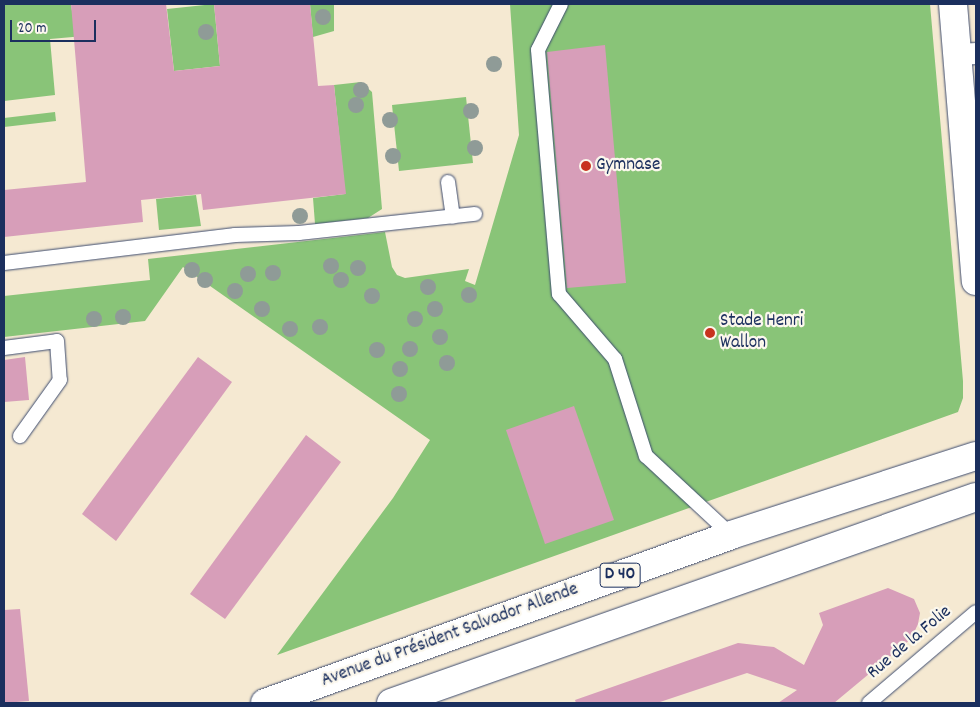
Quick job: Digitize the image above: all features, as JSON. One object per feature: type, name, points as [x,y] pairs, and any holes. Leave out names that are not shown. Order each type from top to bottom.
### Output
[{"type":"main road","points":[[953,4],[967,54],[976,281]]},
{"type":"main road","name":"Avenue du Président Salvador Allende","points":[[264,703],[730,535],[976,456]]},
{"type":"main road","name":"D 40","points":[[391,703],[976,497]]},
{"type":"lane","points":[[561,4],[538,50],[559,294],[615,359],[646,456],[730,535]]},
{"type":"lane","points":[[448,182],[453,217]]},
{"type":"lane","points":[[4,263],[235,235],[300,233],[475,214]]},
{"type":"lane","points":[[4,348],[58,341],[60,380],[20,436]]},
{"type":"lane","name":"Rue de la Folie","points":[[869,703],[976,612]]},
{"type":"green space","points":[[4,4],[71,4],[73,18],[107,34],[50,39],[55,95],[4,101]]},
{"type":"green space","points":[[214,4],[220,66],[174,71],[167,9]]},
{"type":"green space","points":[[310,4],[334,4],[334,31],[313,37]]},
{"type":"green space","name":"Stade Henri Wallon","points":[[510,4],[930,4],[963,381],[963,398],[958,412],[277,655],[393,498],[430,440],[183,267],[145,321],[4,337],[4,296],[150,280],[148,259],[385,232],[392,267],[397,275],[405,278],[469,269],[465,281],[475,285],[519,135]]},
{"type":"green space","points":[[361,82],[372,92],[382,209],[368,218],[315,224],[313,198],[345,194],[334,85]]},
{"type":"green space","points":[[466,97],[473,163],[399,171],[392,105]]},
{"type":"green space","points":[[55,112],[56,121],[4,127],[4,118]]},
{"type":"green space","points":[[196,195],[201,226],[159,230],[156,199]]},
{"type":"building","points":[[71,4],[166,4],[174,71],[220,66],[214,4],[310,4],[318,86],[334,85],[346,194],[203,210],[201,194],[141,200],[143,222],[4,237],[4,190],[86,182]]},
{"type":"building","name":"Gymnase","points":[[605,45],[626,283],[567,288],[547,52]]},
{"type":"building","points":[[25,357],[29,400],[4,402],[4,360]]},
{"type":"building","points":[[198,357],[232,382],[116,541],[82,514]]},
{"type":"building","points":[[574,406],[614,520],[545,544],[506,430]]},
{"type":"building","points":[[306,435],[341,462],[225,619],[190,594]]},
{"type":"building","points":[[888,588],[914,599],[920,613],[918,624],[911,639],[834,703],[778,703],[797,690],[747,673],[657,703],[576,703],[575,700],[738,643],[774,647],[804,665],[823,625],[819,613]]},
{"type":"building","points":[[20,609],[29,701],[4,703],[4,610]]},
{"type":"place","name":"Gymnase","points":[[586,166]]},
{"type":"place","name":"Stade Henri Wallon","points":[[710,333]]}]
